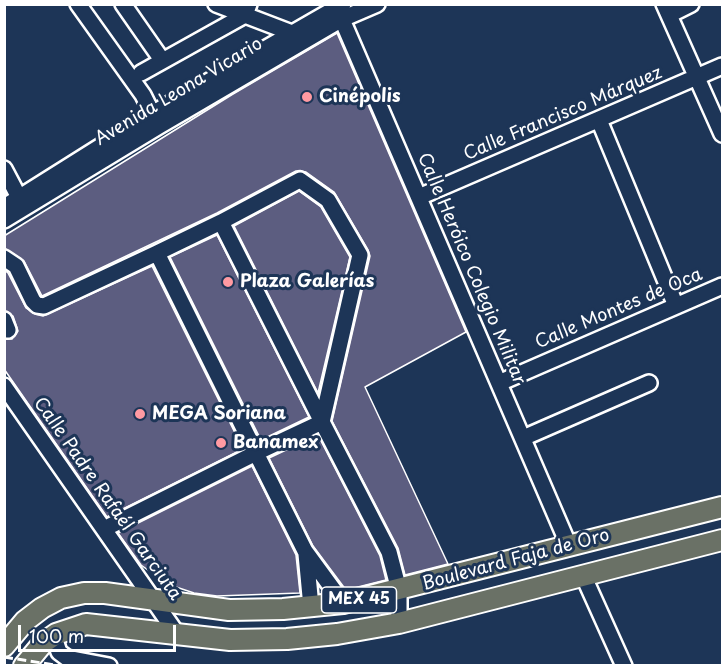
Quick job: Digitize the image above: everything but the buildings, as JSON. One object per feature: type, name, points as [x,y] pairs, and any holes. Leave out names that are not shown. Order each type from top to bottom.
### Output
[{"type":"main road","name":"Boulevard Faja de Oro","points":[[5,646],[25,621],[42,608],[61,598],[84,593],[105,593],[206,609],[229,610],[311,607],[343,603],[723,507]]},
{"type":"main road","name":"Boulevard Faja de Oro","points":[[29,660],[43,643],[56,634],[86,624],[210,639],[287,639],[337,634],[399,623],[723,540]]},
{"type":"main road","points":[[206,609],[212,618],[214,630],[210,639]]},
{"type":"main road","points":[[5,646],[29,660]]},
{"type":"street","points":[[78,4],[143,95],[156,120]]},
{"type":"street","points":[[123,4],[162,60]]},
{"type":"street","points":[[216,4],[247,10],[292,33]]},
{"type":"street","name":"Avenida Leona Vicario","points":[[4,220],[22,203],[292,33],[341,10],[376,4]]},
{"type":"street","points":[[691,4],[666,10],[723,134]]},
{"type":"street","points":[[141,73],[247,10]]},
{"type":"street","name":"Avenida Leona Vicario","points":[[156,120],[341,10]]},
{"type":"street","name":"Calle Heróico Colegio Militar","points":[[341,10],[418,197],[569,546]]},
{"type":"street","name":"Calle Francisco Márquez","points":[[418,197],[723,66]]},
{"type":"street","points":[[599,120],[675,306]]},
{"type":"street","points":[[4,169],[22,203]]},
{"type":"street","points":[[4,258],[16,266],[33,301],[37,305],[45,306],[221,222],[300,180],[328,200],[360,255],[322,422]]},
{"type":"street","name":"Avenida Leona Vicario","points":[[4,207],[22,203]]},
{"type":"street","points":[[221,222],[389,552],[399,590],[399,623]]},
{"type":"street","points":[[157,253],[305,551],[343,603]]},
{"type":"street","name":"Calle Montes de Oca","points":[[499,383],[723,286]]},
{"type":"street","points":[[523,438],[649,383]]},
{"type":"street","name":"Calle Padre Rafaél Garciuta","points":[[4,386],[177,634]]},
{"type":"street","points":[[104,529],[322,422]]},
{"type":"street","points":[[305,551],[311,607]]},
{"type":"street","points":[[584,575],[624,666]]},
{"type":"street","points":[[56,634],[59,652],[67,658],[109,666]]},
{"type":"railway","points":[[4,657],[61,666]]},
{"type":"place","name":"Cinépolis","points":[[307,97]]},
{"type":"place","name":"Plaza Galerías","points":[[228,282]]},
{"type":"place","name":"MEGA Soriana","points":[[140,414]]},
{"type":"place","name":"Banamex","points":[[221,443]]}]
